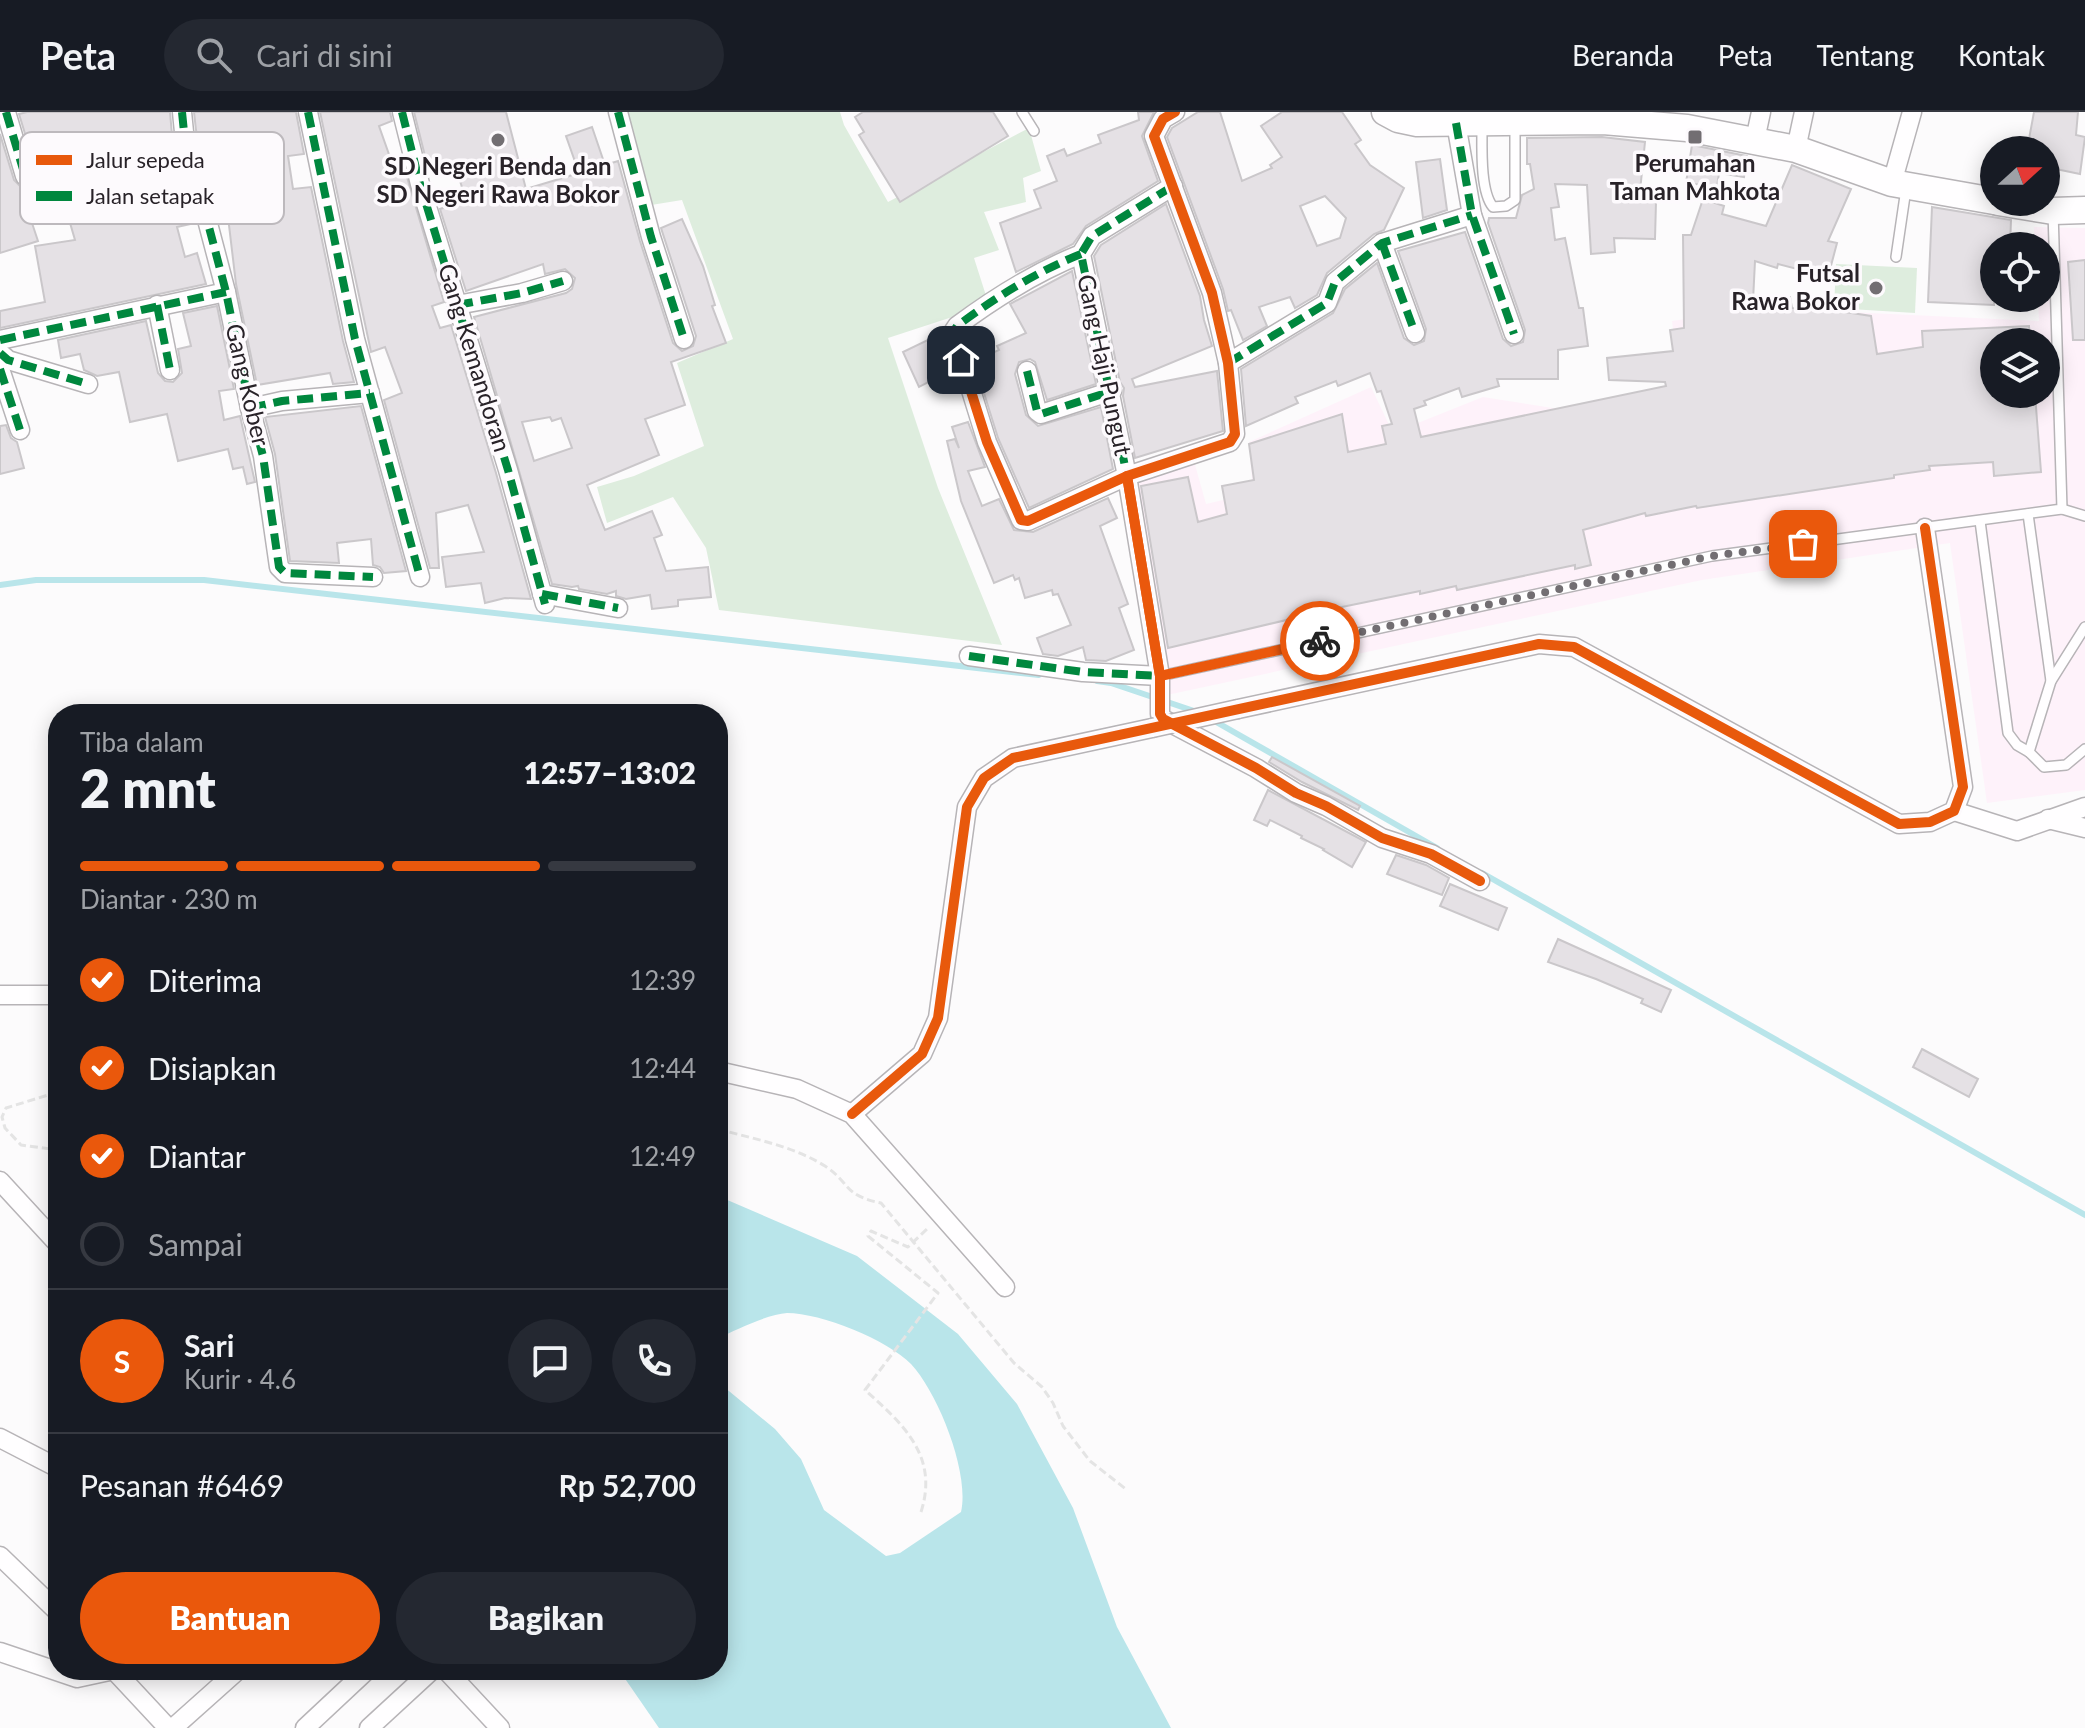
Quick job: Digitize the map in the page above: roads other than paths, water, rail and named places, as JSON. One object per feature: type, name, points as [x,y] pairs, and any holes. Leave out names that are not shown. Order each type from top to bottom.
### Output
[{"type":"main road","points":[[1385,112],[1417,123],[1515,122],[1562,117],[1687,128],[1796,149],[1899,185],[1980,199]]},
{"type":"main road","points":[[2060,211],[2085,210]]},
{"type":"street","points":[[6,112],[20,159]]},
{"type":"street","name":"Gang Kober","points":[[182,112],[184,132]]},
{"type":"street","points":[[308,112],[355,339],[420,577]]},
{"type":"street","name":"Gang Kemandoran","points":[[402,112],[420,184],[508,470],[544,599],[618,608]]},
{"type":"street","points":[[618,112],[651,237],[684,339]]},
{"type":"street","name":"Gang Haji Pungut","points":[[1173,186],[1092,236],[1081,254],[1051,266],[993,299],[953,332],[987,442],[1021,520],[1028,521],[1127,476],[1234,439],[1228,363],[1212,293],[1173,186],[1154,136],[1163,119],[1175,112]]},
{"type":"street","points":[[1755,140],[1761,112]]},
{"type":"street","points":[[1796,149],[1804,112]]},
{"type":"street","points":[[1899,185],[1912,112]]},
{"type":"street","points":[[1469,123],[1472,215],[1514,334]]},
{"type":"street","points":[[1228,363],[1327,303],[1335,282],[1382,243],[1472,215]]},
{"type":"street","name":"Gang Kober","points":[[208,224],[263,456],[279,567],[285,573],[373,577]]},
{"type":"street","points":[[1382,243],[1415,333]]},
{"type":"street","name":"Gang Haji Pungut","points":[[1081,254],[1112,391],[1127,476],[1160,681],[1163,719],[1382,838],[1431,854],[1480,881]]},
{"type":"street","points":[[457,305],[498,299],[563,281]]},
{"type":"street","points":[[0,340],[226,292]]},
{"type":"street","points":[[157,305],[170,370]]},
{"type":"street","points":[[0,353],[8,360],[88,384]]},
{"type":"street","points":[[0,369],[20,430]]},
{"type":"street","points":[[1027,371],[1037,411],[1041,414],[1112,391]]},
{"type":"street","points":[[250,408],[282,401],[370,393]]},
{"type":"street","points":[[1925,528],[1963,787],[1954,811]]},
{"type":"street","points":[[852,1114],[922,1054],[938,1018],[967,807],[984,778],[1013,758],[1539,644],[1574,647],[1899,824],[1930,822],[1954,811],[2017,831],[2085,807]]},
{"type":"street","points":[[969,656],[1160,681]]},
{"type":"street","points":[[2048,819],[2085,828]]},
{"type":"street","points":[[0,995],[48,995]]},
{"type":"street","points":[[728,1073],[797,1089],[852,1114],[1005,1287]]},
{"type":"street","points":[[0,1181],[48,1233]]},
{"type":"street","points":[[0,1438],[48,1463]]},
{"type":"street","points":[[0,1556],[48,1602]]},
{"type":"street","points":[[0,1652],[48,1668]]},
{"type":"street","points":[[124,1680],[170,1728],[226,1680]]},
{"type":"street","points":[[305,1728],[356,1680]]},
{"type":"street","points":[[369,1728],[421,1680]]},
{"type":"street","points":[[455,1680],[500,1728]]},
{"type":"lane","points":[[1022,112],[1034,131]]},
{"type":"lane","points":[[1469,123],[1489,203],[1493,207],[1506,206],[1515,200],[1515,122]]},
{"type":"lane","points":[[1896,257],[1899,185]]},
{"type":"lane","points":[[2053,216],[2062,509]]},
{"type":"lane","points":[[1160,681],[1712,556],[2062,509],[2085,516]]},
{"type":"lane","points":[[2028,514],[2051,681]]},
{"type":"lane","points":[[1980,521],[2008,733],[2017,745],[2044,767],[2066,765],[2085,749]]},
{"type":"lane","points":[[2029,752],[2051,681],[2085,627]]},
{"type":"water","points":[[728,1200],[857,1256],[958,1334],[1017,1404],[1073,1508],[1117,1627],[1171,1728],[659,1728],[626,1680],[728,1680],[728,1390],[775,1429],[801,1459],[824,1510],[886,1556],[900,1553],[961,1512],[961,1476],[950,1434],[931,1394],[911,1364],[871,1337],[817,1318],[787,1313],[728,1334]]},
{"type":"waterway","points":[[0,585],[36,580],[204,580],[1039,675]]},
{"type":"waterway","points":[[1097,681],[1197,712]]},
{"type":"waterway","points":[[1211,719],[1437,848]]},
{"type":"waterway","points":[[1482,873],[2085,1215]]},
{"type":"place","name":"Perumahan Taman Mahkota","points":[[1695,137]]},
{"type":"place","name":"SD Negeri Benda dan SD Negeri Rawa Bokor","points":[[498,140]]},
{"type":"place","name":"Futsal Rawa Bokor","points":[[1876,288]]}]
